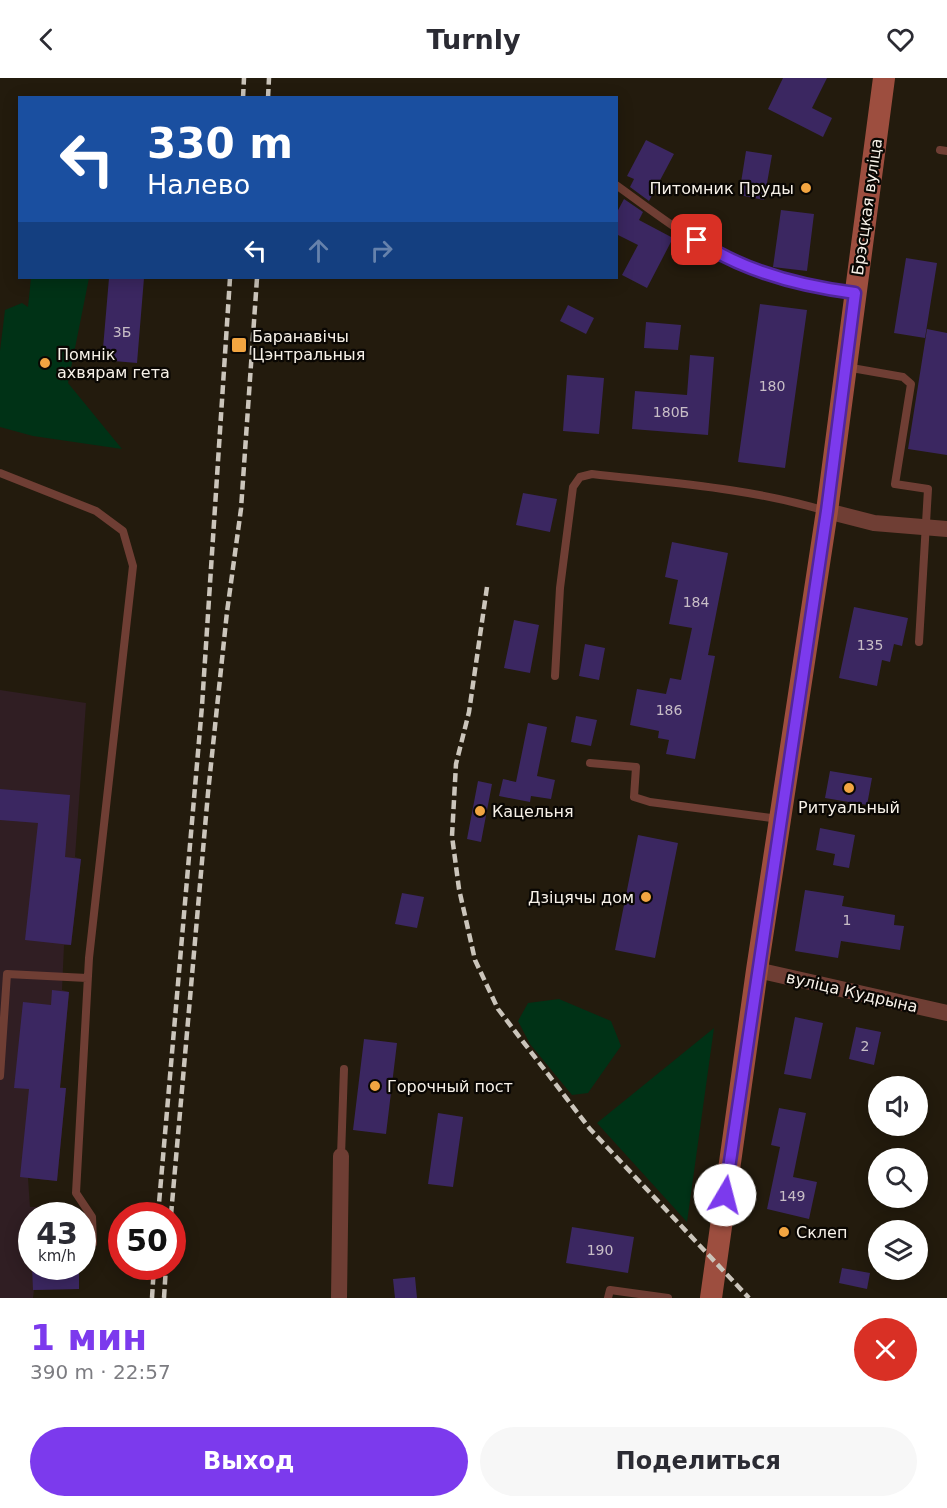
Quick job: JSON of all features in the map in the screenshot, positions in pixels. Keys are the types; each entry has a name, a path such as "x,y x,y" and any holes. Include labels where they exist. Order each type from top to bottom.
{"main road":[{"name":"Брэсцкая вуліца","path":"711,1298 757,970 827,511 884,78"}],"street":[{"path":"827,511 874,523 947,529"},
{"name":"вуліца Кудрына","path":"757,970 947,1013"},
{"path":"339,1298 340,1156"}],"lane":[{"path":"618,186 714,252 760,273 825,289 855,293"},
{"path":"846,367 903,377 911,384 895,484 928,489 919,642"},
{"path":"0,473 96,511 123,531 133,566 87,978 76,1193 82,1202"},
{"path":"555,676 560,588 573,487 580,477 592,474 735,490 769,495 827,511"},
{"path":"590,763 636,767 634,796 650,802 780,819"},
{"path":"0,1076 8,974 87,978"},
{"path":"340,1156 344,1069"},
{"path":"608,1298 610,1290 668,1298"}],"shaded area":[{"path":"0,690 86,703 75,857 81,859 71,945 64,945 62,990 69,992 60,1087 66,1088 57,1181 28,1178 30,1202 18,1202 18,1280 79,1280 79,1289 34,1290 33,1298 0,1298"}],"green space":[{"path":"31,279 89,279 68,383 122,449 33,436 0,427 0,351 5,310 22,303 28,307"},
{"path":"559,999 611,1021 621,1046 588,1093 572,1095 530,1044 518,1021 528,1003"},
{"path":"714,1028 687,1222 597,1123"}],"building":[{"path":"783,78 827,78 812,108 832,118 823,137 768,109"},
{"path":"646,140 674,154 649,201 630,187 634,179 627,176"},
{"path":"746,151 772,155 764,200 739,195"},
{"path":"624,199 643,212 639,220 673,238 647,288 622,275 638,245 618,235 618,210"},
{"path":"781,210 814,214 807,271 773,267"},
{"path":"906,258 937,263 925,338 894,333"},
{"path":"109,279 144,279 137,363 102,360"},
{"path":"760,304 807,310 785,468 738,462"},
{"path":"568,305 594,318 586,334 560,321"},
{"path":"646,322 681,325 678,350 644,348"},
{"path":"927,329 947,333 947,455 908,449"},
{"path":"690,355 714,357 708,435 632,429 635,391 687,395"},
{"path":"567,375 604,378 599,434 563,431"},
{"path":"523,493 557,499 550,532 516,525"},
{"path":"672,542 728,553 708,655 715,656 695,759 666,754 669,740 658,738 659,731 630,725 637,689 666,694 670,678 681,680 692,628 669,624 678,580 665,577"},
{"path":"854,607 908,618 902,646 894,644 890,662 882,660 877,686 839,678"},
{"path":"514,620 539,625 530,673 504,668"},
{"path":"585,644 605,648 599,680 579,676"},
{"path":"576,716 597,720 591,746 571,742"},
{"path":"528,723 547,727 537,776 555,780 551,799 531,796 530,802 499,796 503,779 516,782"},
{"name":"Ритуальный","path":"830,771 872,778 867,805 825,798"},
{"name":"Кацельня","path":"478,781 492,784 481,842 467,839"},
{"path":"0,789 70,795 65,857 81,859 71,945 25,940 38,823 0,820"},
{"path":"820,828 855,835 849,868 833,865 835,854 816,850"},
{"name":"Дзіцячы дом","path":"638,835 678,843 655,958 615,950"},
{"path":"805,890 844,896 842,906 895,915 894,925 904,926 900,950 841,941 838,958 795,951"},
{"path":"402,893 424,897 417,928 395,924"},
{"path":"52,990 69,992 60,1088 66,1088 57,1181 20,1177 29,1089 14,1088 23,1002 51,1005"},
{"path":"795,1017 823,1023 811,1079 784,1074"},
{"path":"856,1027 881,1032 874,1065 849,1059"},
{"name":"Горочный пост","path":"364,1039 397,1043 386,1134 353,1130"},
{"path":"779,1108 806,1113 793,1177 817,1182 809,1219 767,1209 780,1147 771,1145"},
{"path":"438,1113 463,1117 453,1187 428,1184"},
{"path":"572,1227 634,1237 628,1273 566,1263"},
{"path":"842,1268 868,1273 867,1289 839,1283"},
{"path":"415,1277 417,1298 395,1298 393,1279"},
{"path":"33,1280 79,1280 79,1289 33,1290"}],"railway":[{"path":"243,96 244,78"},
{"path":"268,96 269,78"},
{"path":"159,1202 202,706 230,279"},
{"path":"172,1202 208,793 227,612 241,509 257,279"},
{"path":"487,587 469,712 456,764 452,836 459,889 475,960 498,1009 590,1129 749,1298"},
{"path":"152,1298 153,1280"},
{"path":"164,1298 165,1280"}],"place":[{"name":"Питомник Пруды","path":"806,188"},
{"name":"Баранавічы Цэнтральныя","path":"239,345"},
{"name":"Помнік ахвярам гета","path":"45,363"},
{"name":"Ритуальный","path":"849,788"},
{"name":"Кацельня","path":"480,811"},
{"name":"Дзіцячы дом","path":"646,897"},
{"name":"Горочный пост","path":"375,1086"},
{"name":"Склеп","path":"784,1232"}],"route":[{"path":"697,240 714,252 760,273 825,289 855,293 827,511 725,1195"}]}
